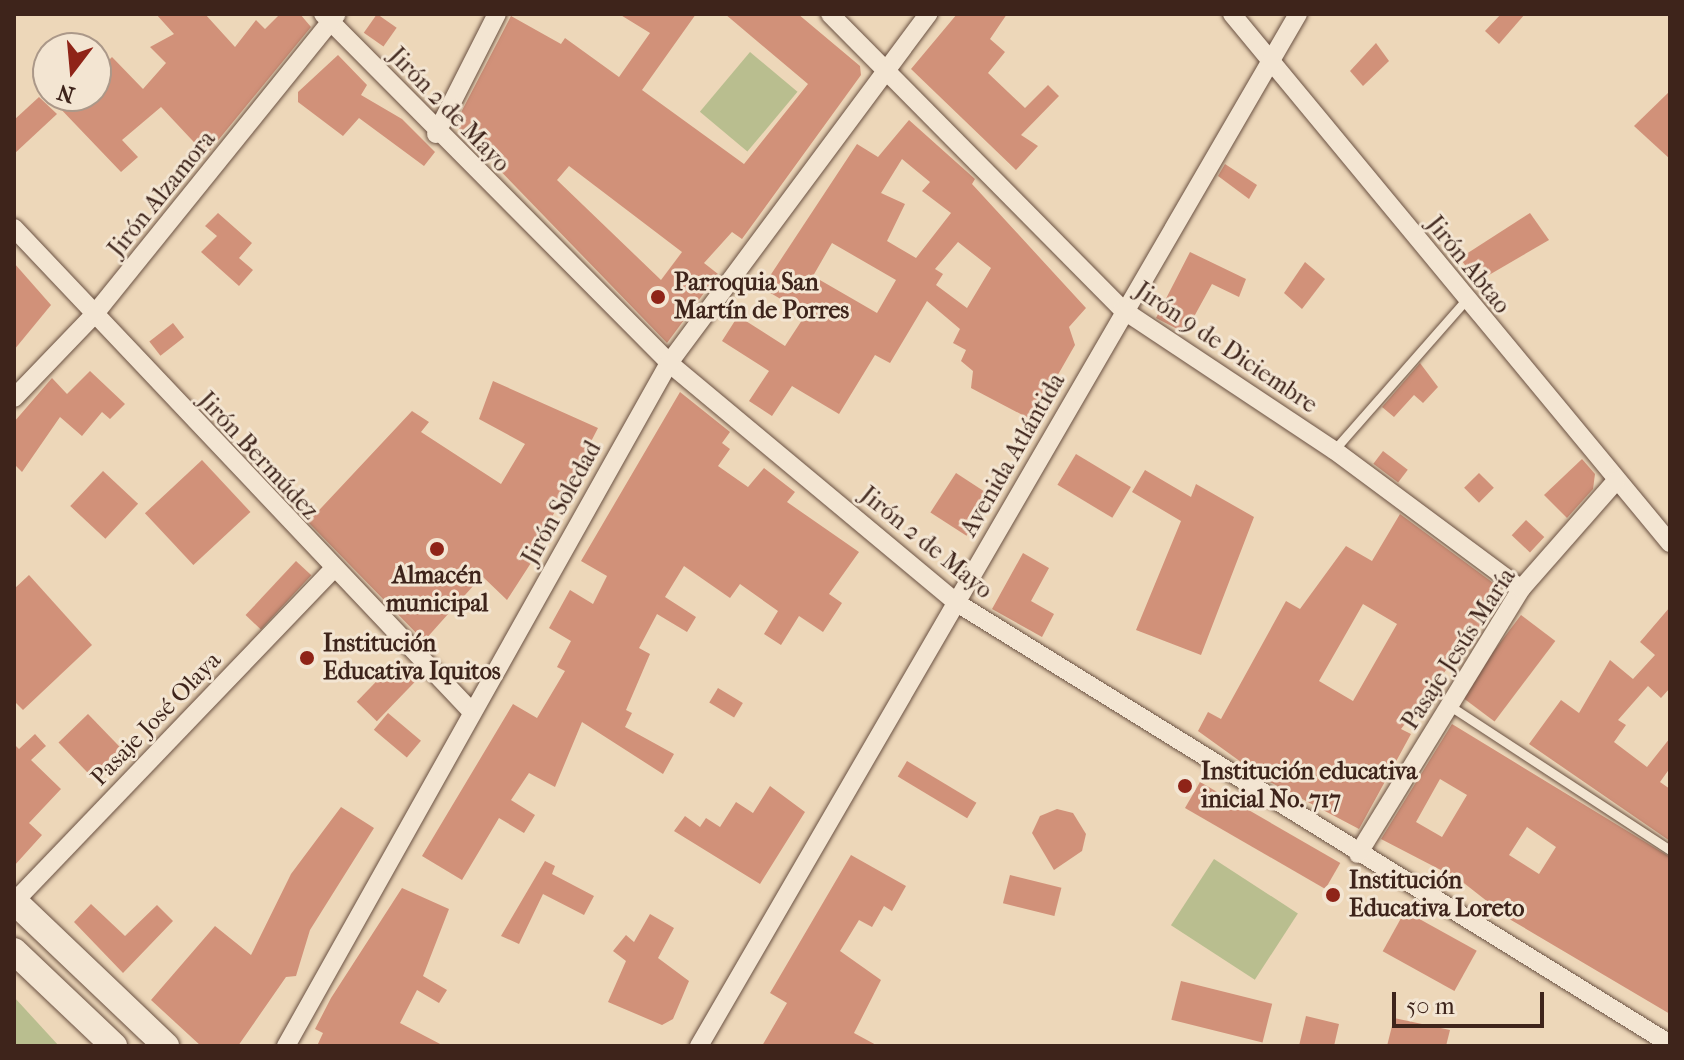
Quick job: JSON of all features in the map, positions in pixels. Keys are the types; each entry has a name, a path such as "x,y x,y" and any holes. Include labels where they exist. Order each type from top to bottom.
{"main road":[{"path":"14,901 166,1046"},
{"path":"14,951 114,1046"}],"street":[{"path":"436,134 497,14"},
{"name":"Jirón 9 de Diciembre","path":"830,14 1123,310 1334,450 1521,589"},
{"name":"Jirón Soledad","path":"286,1046 669,363 928,14"},
{"name":"Jirón Abtao","path":"1232,14 1272,59 1465,301 1670,543"},
{"name":"Avenida Atlántida","path":"699,1046 957,603 1123,310 1298,14"},
{"name":"Jirón 2 de Mayo","path":"331,17 436,134 669,363 957,603 1358,854 1669,1042"},
{"name":"Jirón Alzamora","path":"14,398 93,316 331,17"},
{"name":"Jirón Bermúdez","path":"14,228 93,316 472,712"},
{"name":"Pasaje Jesús María","path":"1358,854 1521,589 1616,481"},
{"name":"Pasaje José Olaya","path":"14,901 333,569"}],"lane":[{"path":"1334,450 1465,301"},
{"path":"1450,706 1670,850"}],"green space":[{"path":"750,52 797,92 747,152 700,112"},
{"path":"1214,859 1298,913 1255,980 1171,925"},
{"path":"14,997 59,1046 14,1046"}],"building":[{"path":"156,14 205,14 235,47 256,20 265,29 280,14 300,14 311,27 206,155 161,107 122,140 138,157 121,172 64,112 112,112 112,57 143,89 166,63 150,47 174,34"},
{"path":"377,14 397,28 383,47 364,33"},
{"path":"619,14 696,14 642,90 744,164 808,84 725,14 798,14 860,66 861,75 742,239 732,232 704,263 718,274 667,343 455,124 511,16 561,44 565,38 619,77 650,33","holes":["569,166 682,252 661,280 557,180"]},
{"path":"957,14 1007,14 990,39 1005,52 988,73 1025,108 1048,85 1059,96 1021,135 1038,146 1016,170 911,69"},
{"path":"1501,14 1525,14 1499,44 1485,31"},
{"path":"1376,43 1389,61 1363,86 1350,71"},
{"path":"338,55 367,85 361,95 402,119 435,152 424,166 359,118 343,136 298,102 298,92"},
{"path":"1670,91 1670,159 1634,126"},
{"path":"32,103 32,112 57,114 14,154 14,120"},
{"path":"909,120 975,179 972,184 1086,308 1069,327 1075,345 1032,420 971,388 973,371 961,361 966,350 953,343 960,329 927,301 890,363 875,355 839,414 792,386 772,416 749,401 769,371 722,341 738,316 785,346 806,314 762,288 857,144 878,157","holes":["902,159 930,182 922,191 951,213 916,258 887,241 905,204 881,193","958,242 991,268 967,308 936,285 943,274 935,269","832,243 896,280 877,313 813,276"]},
{"path":"1225,164 1257,185 1249,199 1218,176"},
{"path":"218,213 252,243 239,258 253,270 239,286 201,252 217,236 205,226"},
{"path":"1530,213 1549,240 1477,282 1460,258"},
{"path":"1190,252 1246,279 1239,297 1212,284 1185,333 1156,318"},
{"path":"1305,262 1325,279 1302,309 1284,293"},
{"path":"14,263 51,305 14,350"},
{"path":"173,323 184,337 160,356 149,341"},
{"path":"1420,363 1438,387 1423,403 1414,395 1394,417 1382,407"},
{"path":"90,371 125,404 110,419 102,412 82,436 60,417 22,472 14,464 14,422 52,378 67,394"},
{"name":"Almacén municipal","path":"493,381 598,428 552,517 558,521 507,600 482,576 424,641 308,522 412,411 429,422 421,432 501,484 525,444 479,419"},
{"path":"680,392 730,432 722,443 730,449 718,466 748,487 764,468 795,492 787,502 859,552 829,594 842,603 823,632 799,616 781,645 764,634 778,611 740,584 730,598 684,566 665,597 696,617 687,632 657,614 639,648 650,654 626,710 632,713 625,727 674,754 663,774 582,722 555,787 529,773 511,800 535,815 524,833 499,818 462,880 422,856 513,704 537,718 565,671 557,667 571,641 549,628 570,590 593,604 607,576 581,561"},
{"path":"1383,451 1408,470 1398,482 1373,464"},
{"path":"1076,454 1131,487 1112,518 1057,485"},
{"path":"1582,459 1595,474 1593,489 1567,518 1544,495"},
{"path":"202,460 250,512 193,565 145,513"},
{"path":"1145,470 1191,497 1196,484 1254,517 1201,655 1136,630 1181,521 1132,492"},
{"path":"103,471 138,504 105,539 70,506"},
{"path":"956,473 992,496 966,536 930,512"},
{"path":"1479,473 1494,488 1479,503 1464,488"},
{"path":"1400,514 1496,585 1480,609 1488,615 1401,729 1411,734 1359,829 1266,780 1198,731 1208,712 1221,719 1286,601 1300,609 1346,546 1372,561","holes":["1363,604 1397,624 1353,701 1319,681"]},
{"path":"1526,520 1544,537 1530,552 1512,535"},
{"path":"1023,553 1049,568 1031,601 1054,614 1042,637 992,609"},
{"path":"296,561 311,575 261,629 246,615"},
{"path":"29,575 92,645 23,710 14,701 14,589"},
{"path":"1670,607 1670,688 1661,698 1648,686 1618,720 1626,725 1614,742 1647,767 1670,738 1670,768 1660,782 1670,789 1670,841 1529,744 1561,700 1579,713 1610,660 1633,679 1655,655 1640,642"},
{"path":"1521,615 1555,641 1495,722 1460,696"},
{"path":"397,660 417,679 377,721 357,702"},
{"path":"718,688 743,703 734,718 709,703"},
{"path":"388,713 421,741 407,757 374,730"},
{"path":"88,714 122,749 93,778 59,742"},
{"path":"1452,724 1670,857 1670,1014 1511,920 1460,880 1381,839","holes":["1440,779 1467,795 1442,837 1416,822","1527,827 1556,847 1539,874 1509,855"]},
{"path":"35,734 46,746 31,760 61,789 29,823 42,835 14,866 14,744 19,749"},
{"path":"907,761 976,803 967,818 898,776"},
{"path":"1200,782 1340,863 1325,889 1185,808"},
{"path":"770,786 805,812 760,884 674,831 685,816 700,827 706,818 720,827 736,802 753,813"},
{"path":"341,807 374,828 310,930 296,976 286,977 238,1046 201,1046 151,1000 215,926 251,955 291,874"},
{"path":"1057,809 1073,813 1086,834 1082,851 1054,870 1032,833 1040,816"},
{"path":"851,855 906,886 892,911 884,906 872,927 859,920 840,951 881,980 854,1033 878,1046 762,1046 787,1003 770,993"},
{"path":"545,861 555,866 552,874 594,896 584,915 543,894 519,944 501,936"},
{"path":"1010,875 1061,888 1054,916 1003,903"},
{"path":"402,888 449,909 423,976 447,990 439,1003 417,990 400,1023 444,1046 317,1046 323,1033 315,1029 331,998"},
{"path":"91,904 125,936 157,905 173,921 123,973 74,922"},
{"path":"1405,911 1477,951 1454,991 1383,951"},
{"path":"650,914 674,928 658,958 689,981 673,1019 662,1025 608,1002 626,961 613,951 626,935 634,942"},
{"path":"1181,981 1272,1004 1263,1043 1171,1020"},
{"path":"1306,1016 1339,1024 1334,1046 1299,1046"},
{"path":"1394,1018 1450,1030 1446,1046 1387,1046"}],"place":[{"name":"Parroquia San Martín de Porres","path":"658,297"},
{"name":"Almacén municipal","path":"437,549"},
{"name":"Institución Educativa Iquitos","path":"307,658"},
{"name":"Institución educativa inicial No. 717","path":"1185,786"},
{"name":"Institución Educativa Loreto","path":"1333,895"}]}
